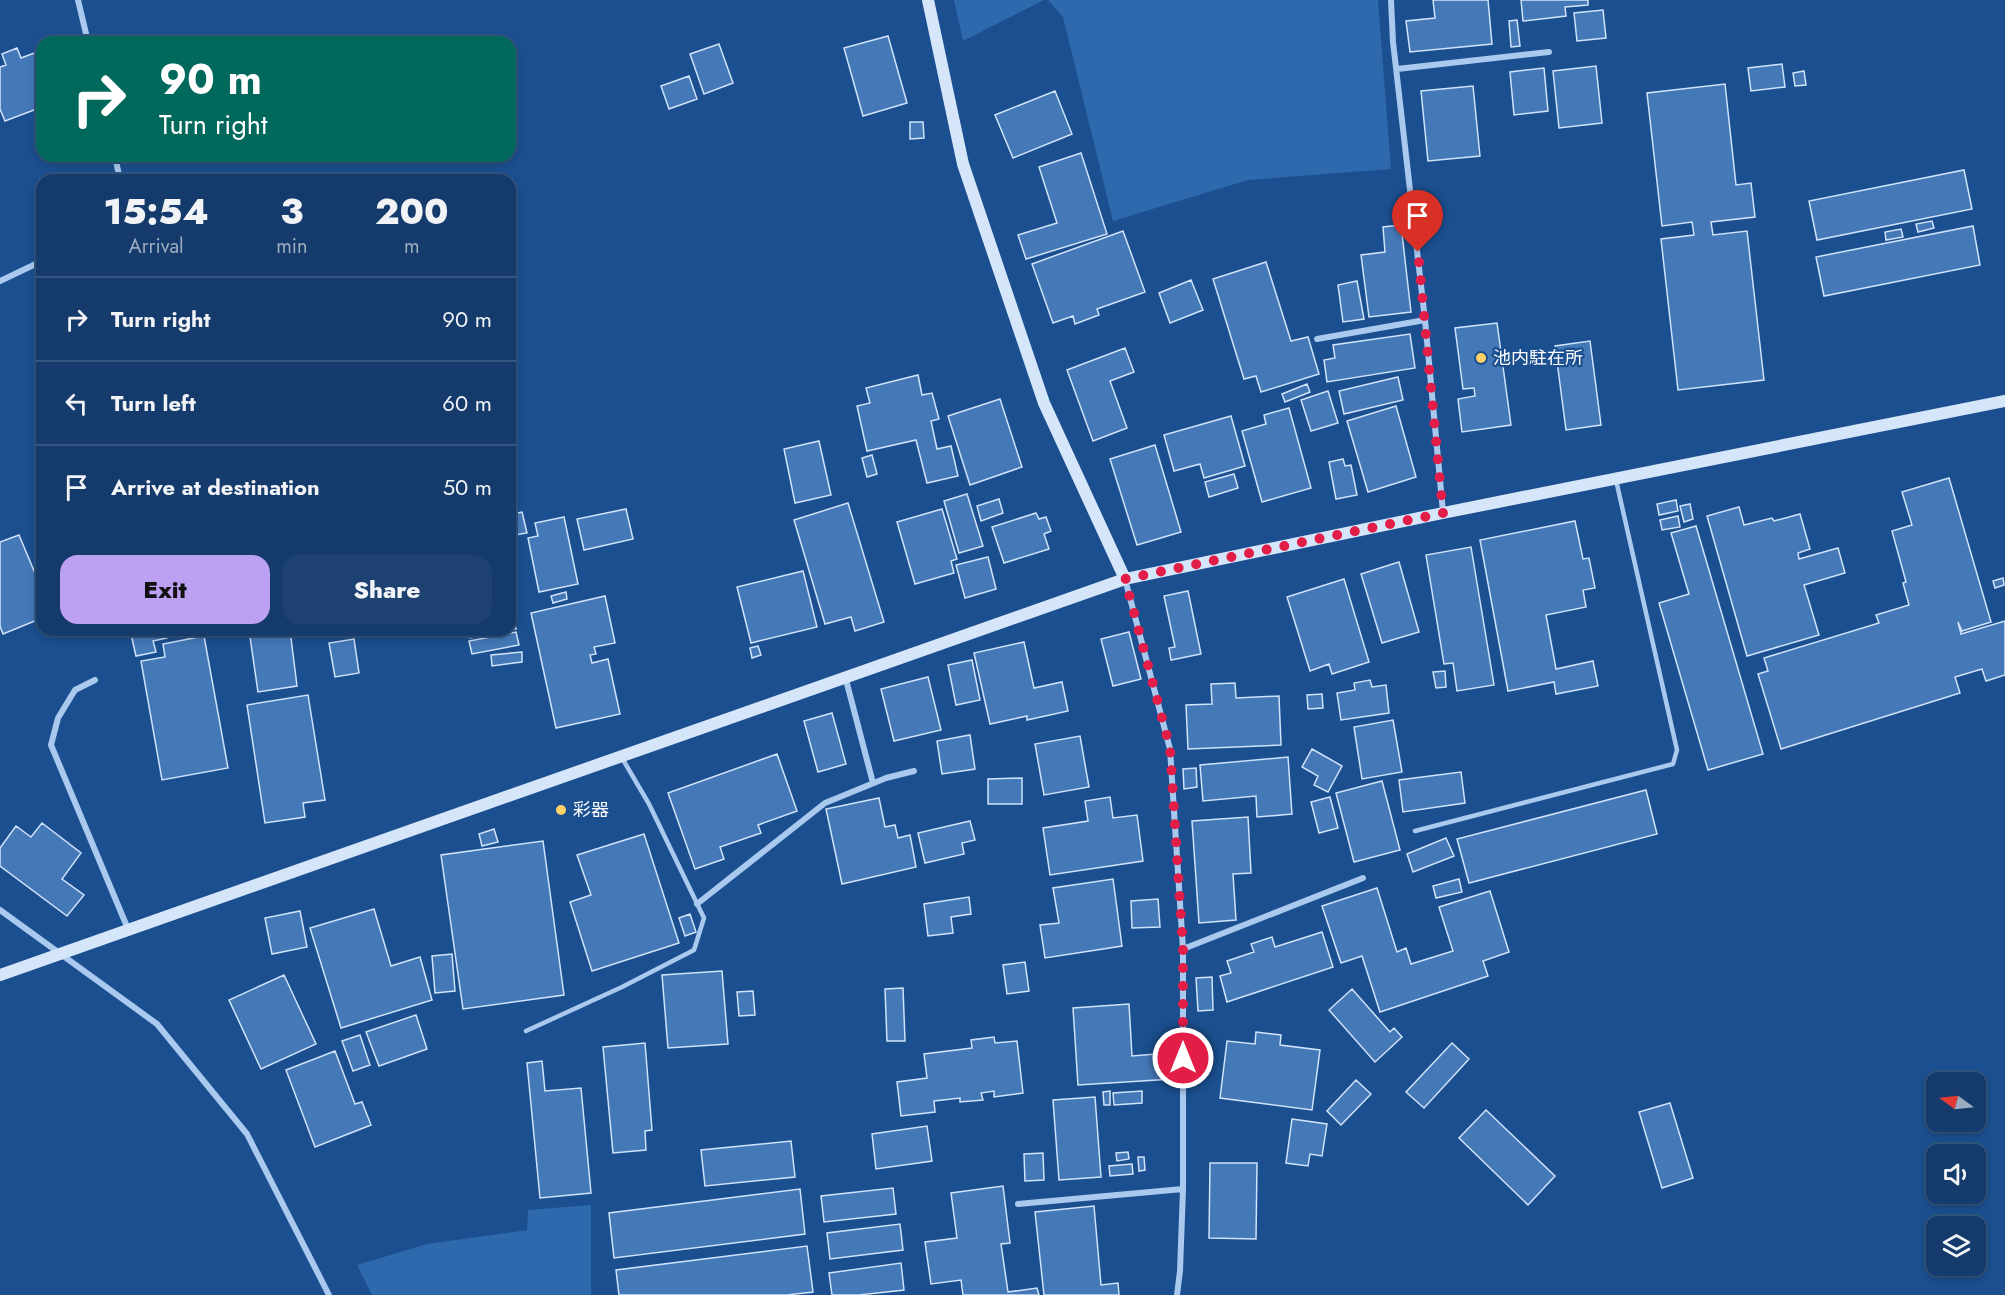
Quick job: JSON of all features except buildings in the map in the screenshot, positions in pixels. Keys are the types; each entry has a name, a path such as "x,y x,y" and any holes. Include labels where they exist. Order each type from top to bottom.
{"street":[{"path":"78,0 87,36"},
{"path":"928,0 963,164 1044,403 1125,579 1170,748 1183,949 1183,1189 1178,1295"},
{"path":"1391,0 1443,513"},
{"path":"1397,69 1549,52"},
{"path":"0,281 36,264"},
{"path":"1317,339 1425,320"},
{"path":"0,975 1125,579 2005,401"},
{"path":"845,676 873,783"},
{"path":"95,680 75,690 58,718 51,745 128,929"},
{"path":"697,904 825,803 873,783 915,771"},
{"path":"1183,949 1363,878"},
{"path":"0,910 157,1024 247,1134 328,1295"},
{"path":"1018,1204 1183,1189"}],"lane":[{"path":"1414,831 1673,764 1677,750 1616,479"},
{"path":"526,1031 622,987 694,950 704,918 649,804 621,755"}],"shaded area":[{"path":"954,0 1044,0 963,41"},
{"path":"1048,0 1378,0 1391,169 1248,180 1113,221 1063,17"},
{"path":"591,1205 591,1295 372,1295 357,1265 427,1244 527,1230 528,1210"}],"place":[{"name":"池内駐在所","path":"1481,358"},
{"name":"彩器","path":"561,810"}],"route":[{"path":"1183,1058 1183,949 1170,748 1125,579 1443,513 1418,252"}]}
